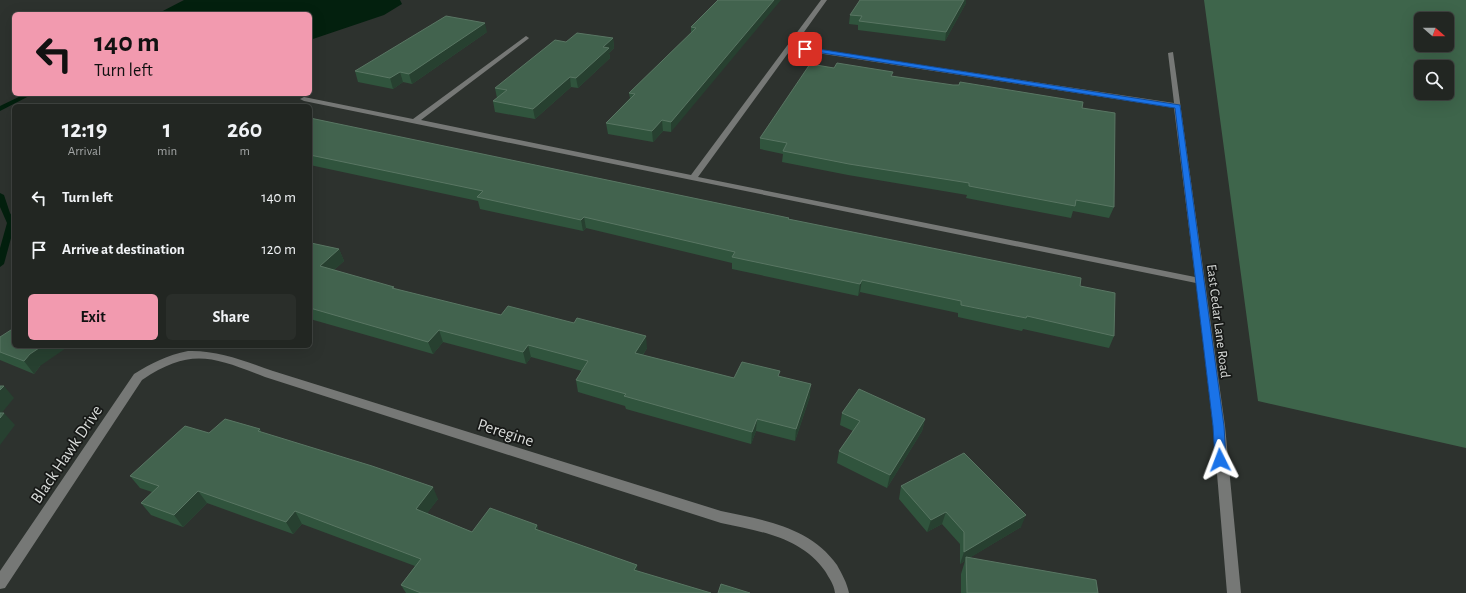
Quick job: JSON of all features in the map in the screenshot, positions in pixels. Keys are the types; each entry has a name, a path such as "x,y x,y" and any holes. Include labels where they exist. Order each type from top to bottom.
{"street":[{"path":"693,178 824,0"},
{"path":"415,121 526,38"},
{"path":"789,47 1178,106"},
{"name":"East Cedar Lane Road","path":"1171,53 1219,426 1234,593"},
{"path":"304,99 1200,280"},
{"name":"Peregine","path":"173,358 188,354 204,353 225,357 269,374 721,518 770,528 793,536 809,545 824,558 842,587 842,593"},
{"name":"Black Hawk Drive","path":"0,583 138,377 149,369 173,358"}],"shaded area":[{"path":"184,0 400,0 402,4 384,15 312,39 312,12 161,12"},
{"path":"1204,0 1466,0 1466,448 1258,401"}],"building":[{"path":"718,0 774,0 671,122 662,120 652,131 606,123 635,94 629,93 696,28 691,27"},
{"path":"860,0 964,0 946,32 859,21 862,16 850,15"},
{"path":"446,16 485,23 409,74 400,72 390,78 355,71"},
{"path":"577,33 613,38 603,47 609,48 576,78 570,77 533,109 493,101 507,90 495,88 555,40 566,42"},
{"path":"837,63 893,72 891,76 953,85 959,85 960,82 1083,102 1082,108 1115,113 1114,207 1076,200 1075,206 969,186 969,183 849,164 783,151 787,143 760,138 810,64 834,68"},
{"path":"312,118 789,218 788,219 1081,278 1080,286 1115,293 1114,336 1027,316 1026,318 961,305 961,301 862,280 860,284 732,257 735,252 584,217 581,220 477,197 483,191 312,155"},
{"path":"312,243 339,249 320,266 394,287 392,288 501,315 508,306 574,323 577,318 646,336 635,353 734,378 742,362 780,371 778,376 811,384 796,429 757,419 752,432 624,396 626,394 576,380 588,361 528,345 523,352 439,330 428,342 312,309"},
{"path":"12,329 12,348 39,348 30,354 24,361 0,352 0,337"},
{"path":"859,389 925,419 890,475 839,451 860,421 842,413"},
{"path":"225,419 260,429 258,431 372,466 433,487 416,509 472,532 490,508 537,525 535,529 637,565 634,570 711,593 421,593 401,585 421,559 295,511 286,522 198,491 174,515 141,503 159,486 130,476 185,426 209,433"},
{"path":"964,453 1026,515 964,552 964,532 946,512 931,520 901,486"},
{"path":"966,557 1096,580 1098,593 967,593"},
{"path":"721,584 750,593 718,593"}],"waterway":[{"path":"0,109 26,96"},
{"path":"0,195 6,214 9,216 11,223 0,264"}],"route":[{"path":"805,49 1178,106 1219,426 1220,460"}]}
